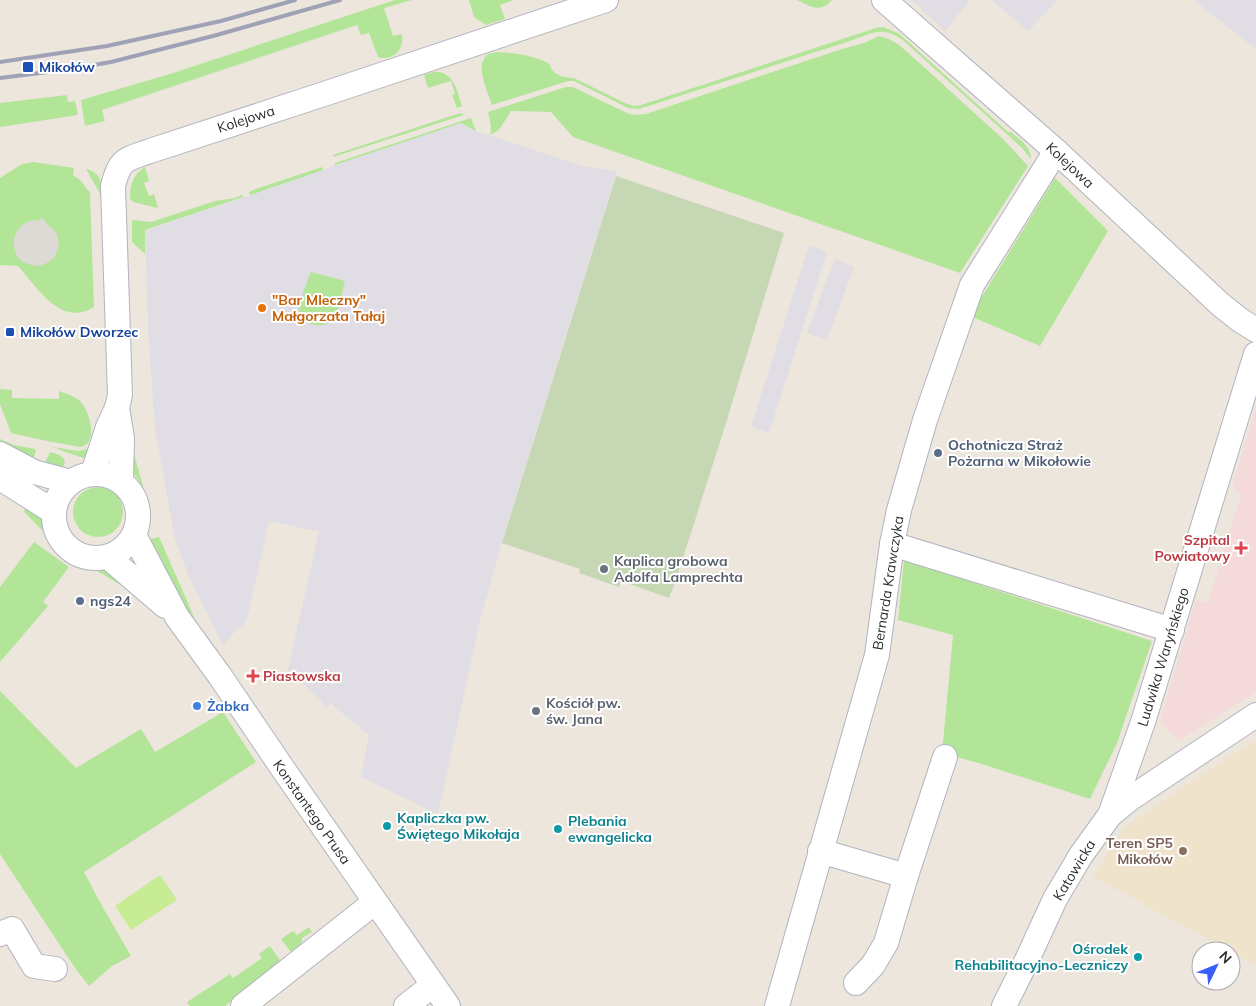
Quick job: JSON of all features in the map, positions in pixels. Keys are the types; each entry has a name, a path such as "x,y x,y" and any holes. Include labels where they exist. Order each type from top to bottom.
{"street":[{"name":"Kolejowa","path":"93,473 120,396 113,186 117,170 123,162 132,157 606,0"},
{"name":"Kolejowa","path":"884,0 1056,151 1221,305 1256,330"},
{"name":"Bernarda Krawczyka","path":"777,1006 877,655 892,544 899,510 926,420 972,285 1056,151"},
{"name":"Ludwika Waryńskiego","path":"1110,815 1137,741 1256,354"},
{"name":"Kolejowa","path":"117,408 122,438 121,481"},
{"path":"0,454 25,469 71,482"},
{"path":"93,473 112,476 121,481 129,488 138,508 139,519 134,535 128,544 119,552 108,557 94,558 81,555 69,549 60,538 55,526 54,512 56,501 62,490 82,475 93,473"},
{"path":"0,478 54,512"},
{"name":"Konstantego Prusa","path":"134,535 177,618 220,676 283,770 448,1006"},
{"path":"892,544 1172,630"},
{"name":"Konstantego Prusa","path":"108,557 177,618"},
{"name":"Katowicka","path":"1004,1006 1055,900 1081,855 1110,815 1150,785 1256,715"},
{"path":"1137,741 1142,755 1154,766 1172,771"},
{"path":"856,983 873,965 886,943 945,757"},
{"path":"1127,768 1129,773 1136,779 1150,785"},
{"path":"820,851 906,876"},
{"path":"243,1006 375,902"},
{"path":"0,934 12,929 34,966 55,969"},
{"path":"406,1006 433,985"}],"shaded area":[{"path":"912,0 970,0 945,31"},
{"path":"992,0 1058,0 1028,31"},
{"path":"1194,0 1256,0 1256,49"},
{"path":"461,123 476,131 583,166 617,171 504,535 480,620 438,814 361,777 369,735 330,703 328,708 288,669 319,532 269,521 249,611 243,627 237,629 223,645 189,577 175,539 155,428 148,328 145,231"},
{"path":"41,218 56,232 59,242 58,249 54,258 47,263 39,266 31,265 23,262 17,256 14,248 14,239 22,225"},
{"path":"809,245 827,252 769,433 751,427"},
{"path":"835,259 854,267 827,340 807,333"},
{"name":"Szpital Powiatowy","path":"1256,408 1256,692 1178,741 1160,721 1196,600 1208,603 1241,495 1232,486"},
{"name":"Teren SP5 Mikołów","path":"1256,740 1256,965 1241,957 1241,941 1212,941 1093,877 1124,828"}],"green space":[{"path":"395,0 412,0 384,8 393,36 402,34 402,45 393,56 388,58 378,57 369,33 361,35 357,25 102,110 105,121 85,126 81,100 170,74"},
{"path":"469,0 513,0 500,5 505,19 486,25 474,17"},
{"path":"797,0 832,0 819,8"},
{"path":"883,27 898,33 1008,132 1011,132 1027,147 1031,154 1031,159 1021,147 904,41 891,33 885,32 873,33 639,109 628,108 574,81 568,81 492,105 482,74 482,63 488,54 501,52 528,56 549,64 557,74 574,78 634,106"},
{"path":"879,36 898,44 1003,139 1028,166 960,273 573,137 551,112 511,111 499,130 490,135 491,126 488,112 566,87 573,87 629,114 646,114 864,43"},
{"path":"440,72 450,78 456,88 462,106 457,108 452,95 455,94 451,81 428,88 424,75"},
{"path":"67,95 68,102 75,101 78,115 0,127 0,103"},
{"path":"460,113 464,115 333,157 333,155"},
{"path":"471,118 476,131 461,123 335,165 335,163"},
{"path":"33,162 74,168 73,175 80,180 90,193 94,307 82,312 60,309 42,294 18,266 0,265 0,178 22,164"},
{"path":"145,167 149,181 144,183 149,196 154,194 158,208 133,202 130,198 133,180"},
{"path":"322,167 323,170 250,195 249,192 256,189"},
{"path":"86,169 98,176 103,199"},
{"path":"616,176 784,233 726,423 669,598 621,581 619,587 579,573 580,569 502,543"},
{"path":"1055,178 1108,231 1040,346 970,316"},
{"path":"242,195 243,197 145,230 145,254 132,242 132,220 151,222 215,201"},
{"path":"311,272 345,281 336,314 330,322 325,324 314,325 308,323 300,315 300,302"},
{"path":"0,389 12,390 12,398 59,399 59,391 71,395 81,402 90,420 91,435 89,441 86,445 80,447 11,433 0,404"},
{"path":"0,439 14,445 35,449 32,462 0,447"},
{"path":"53,447 78,451 89,449 89,453 84,458"},
{"path":"50,452 60,455 64,459 65,462 61,469 43,467"},
{"path":"128,452 134,454 144,489 133,472"},
{"path":"93,487 103,487 116,494 123,507 123,517 116,530 103,537 93,537 84,533 77,526 73,517 73,507 77,498 84,491"},
{"path":"26,505 46,521 56,544 24,512"},
{"path":"159,537 195,619 183,604 147,540"},
{"path":"34,542 69,567 43,602 48,606 0,662 0,587"},
{"path":"904,560 1152,641 1117,743 1090,799 942,753 953,635 898,620"},
{"path":"80,561 105,565 126,588"},
{"path":"0,691 76,768 141,729 155,752 223,712 256,762 84,872 131,956 112,966 89,986 75,968 0,854"},
{"path":"160,875 177,900 131,930 115,906"},
{"path":"309,927 312,932 302,938 302,944 291,952 281,939 293,931 297,935"},
{"path":"270,946 281,962 225,1006 190,1006 187,1002 230,974 233,978 262,958 259,954"}],"railway":[{"path":"0,62 107,46 221,21 295,0"},
{"path":"0,78 111,62 213,36 340,0"}],"place":[{"name":"Mikołów","path":"28,67"},
{"name":"\"Bar Mleczny\" Małgorzata Tałaj","path":"262,308"},
{"name":"Mikołów Dworzec","path":"10,332"},
{"name":"Ochotnicza Straż Pożarna w Mikołowie","path":"938,453"},
{"name":"Szpital Powiatowy","path":"1241,548"},
{"name":"Kaplica grobowa Adolfa Lamprechta","path":"604,569"},
{"name":"ngs24","path":"80,601"},
{"name":"Piastowska","path":"253,676"},
{"name":"Żabka","path":"197,706"},
{"name":"Kościół pw. św. Jana","path":"536,711"},
{"name":"Kapliczka pw. Świętego Mikołaja","path":"387,826"},
{"name":"Plebania ewangelicka","path":"558,829"},
{"name":"Teren SP5 Mikołów","path":"1183,851"},
{"name":"Ośrodek Rehabilitacyjno-Leczniczy","path":"1138,957"}]}
